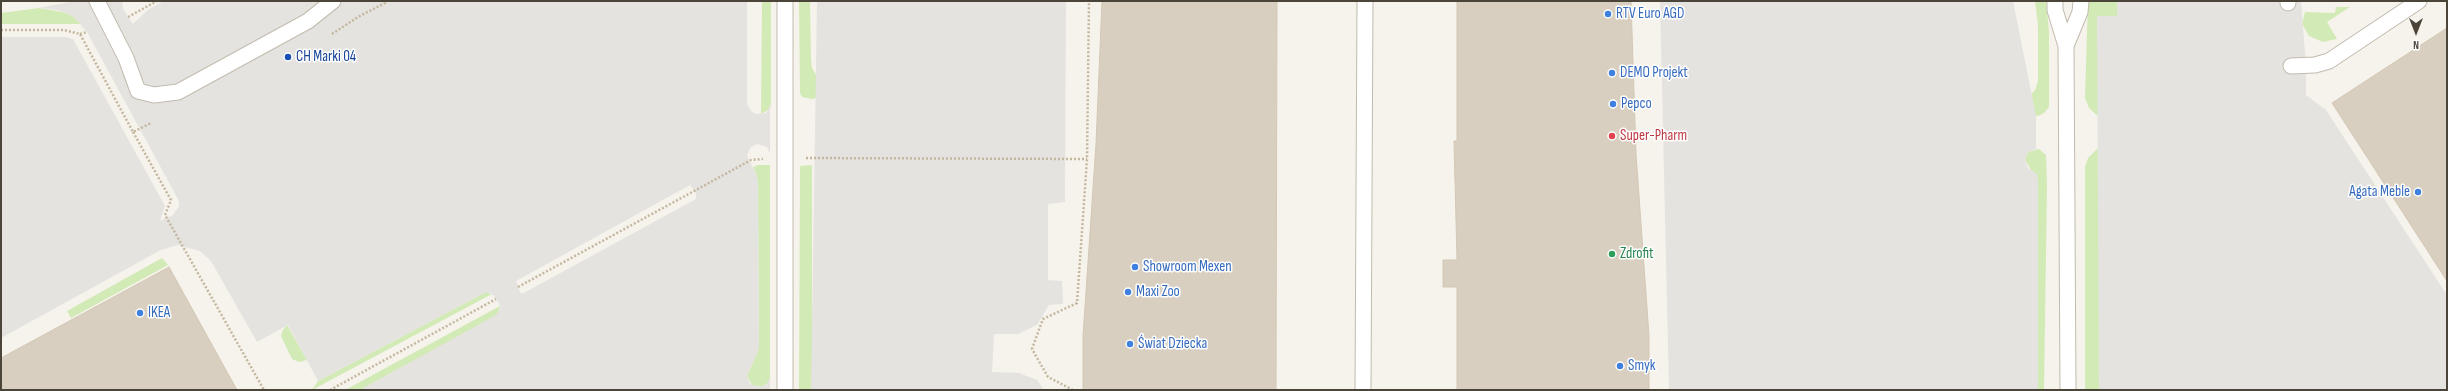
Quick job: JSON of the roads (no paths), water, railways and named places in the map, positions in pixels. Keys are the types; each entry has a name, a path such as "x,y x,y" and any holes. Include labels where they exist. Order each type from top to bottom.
{"lane":[{"path":"97,1 126,58 138,91 154,95 178,92 308,21 333,1"},
{"path":"785,1 785,390"},
{"path":"1363,390 1366,1"},
{"path":"2055,1 2055,10 2066,46 2068,390"},
{"path":"2066,46 2080,12 2081,1"},
{"path":"2291,66 2315,65 2329,61 2419,1"}],"place":[{"name":"RTV Euro AGD","path":"1608,14"},
{"name":"CH Marki 04","path":"288,57"},
{"name":"DEMO Projekt","path":"1612,73"},
{"name":"Pepco","path":"1613,104"},
{"name":"Super-Pharm","path":"1612,136"},
{"name":"Agata Meble","path":"2418,192"},
{"name":"Zdrofit","path":"1612,254"},
{"name":"Showroom Mexen","path":"1135,267"},
{"name":"Maxi Zoo","path":"1128,292"},
{"name":"IKEA","path":"140,313"},
{"name":"Świat Dziecka","path":"1130,344"},
{"name":"Smyk","path":"1620,366"}]}
